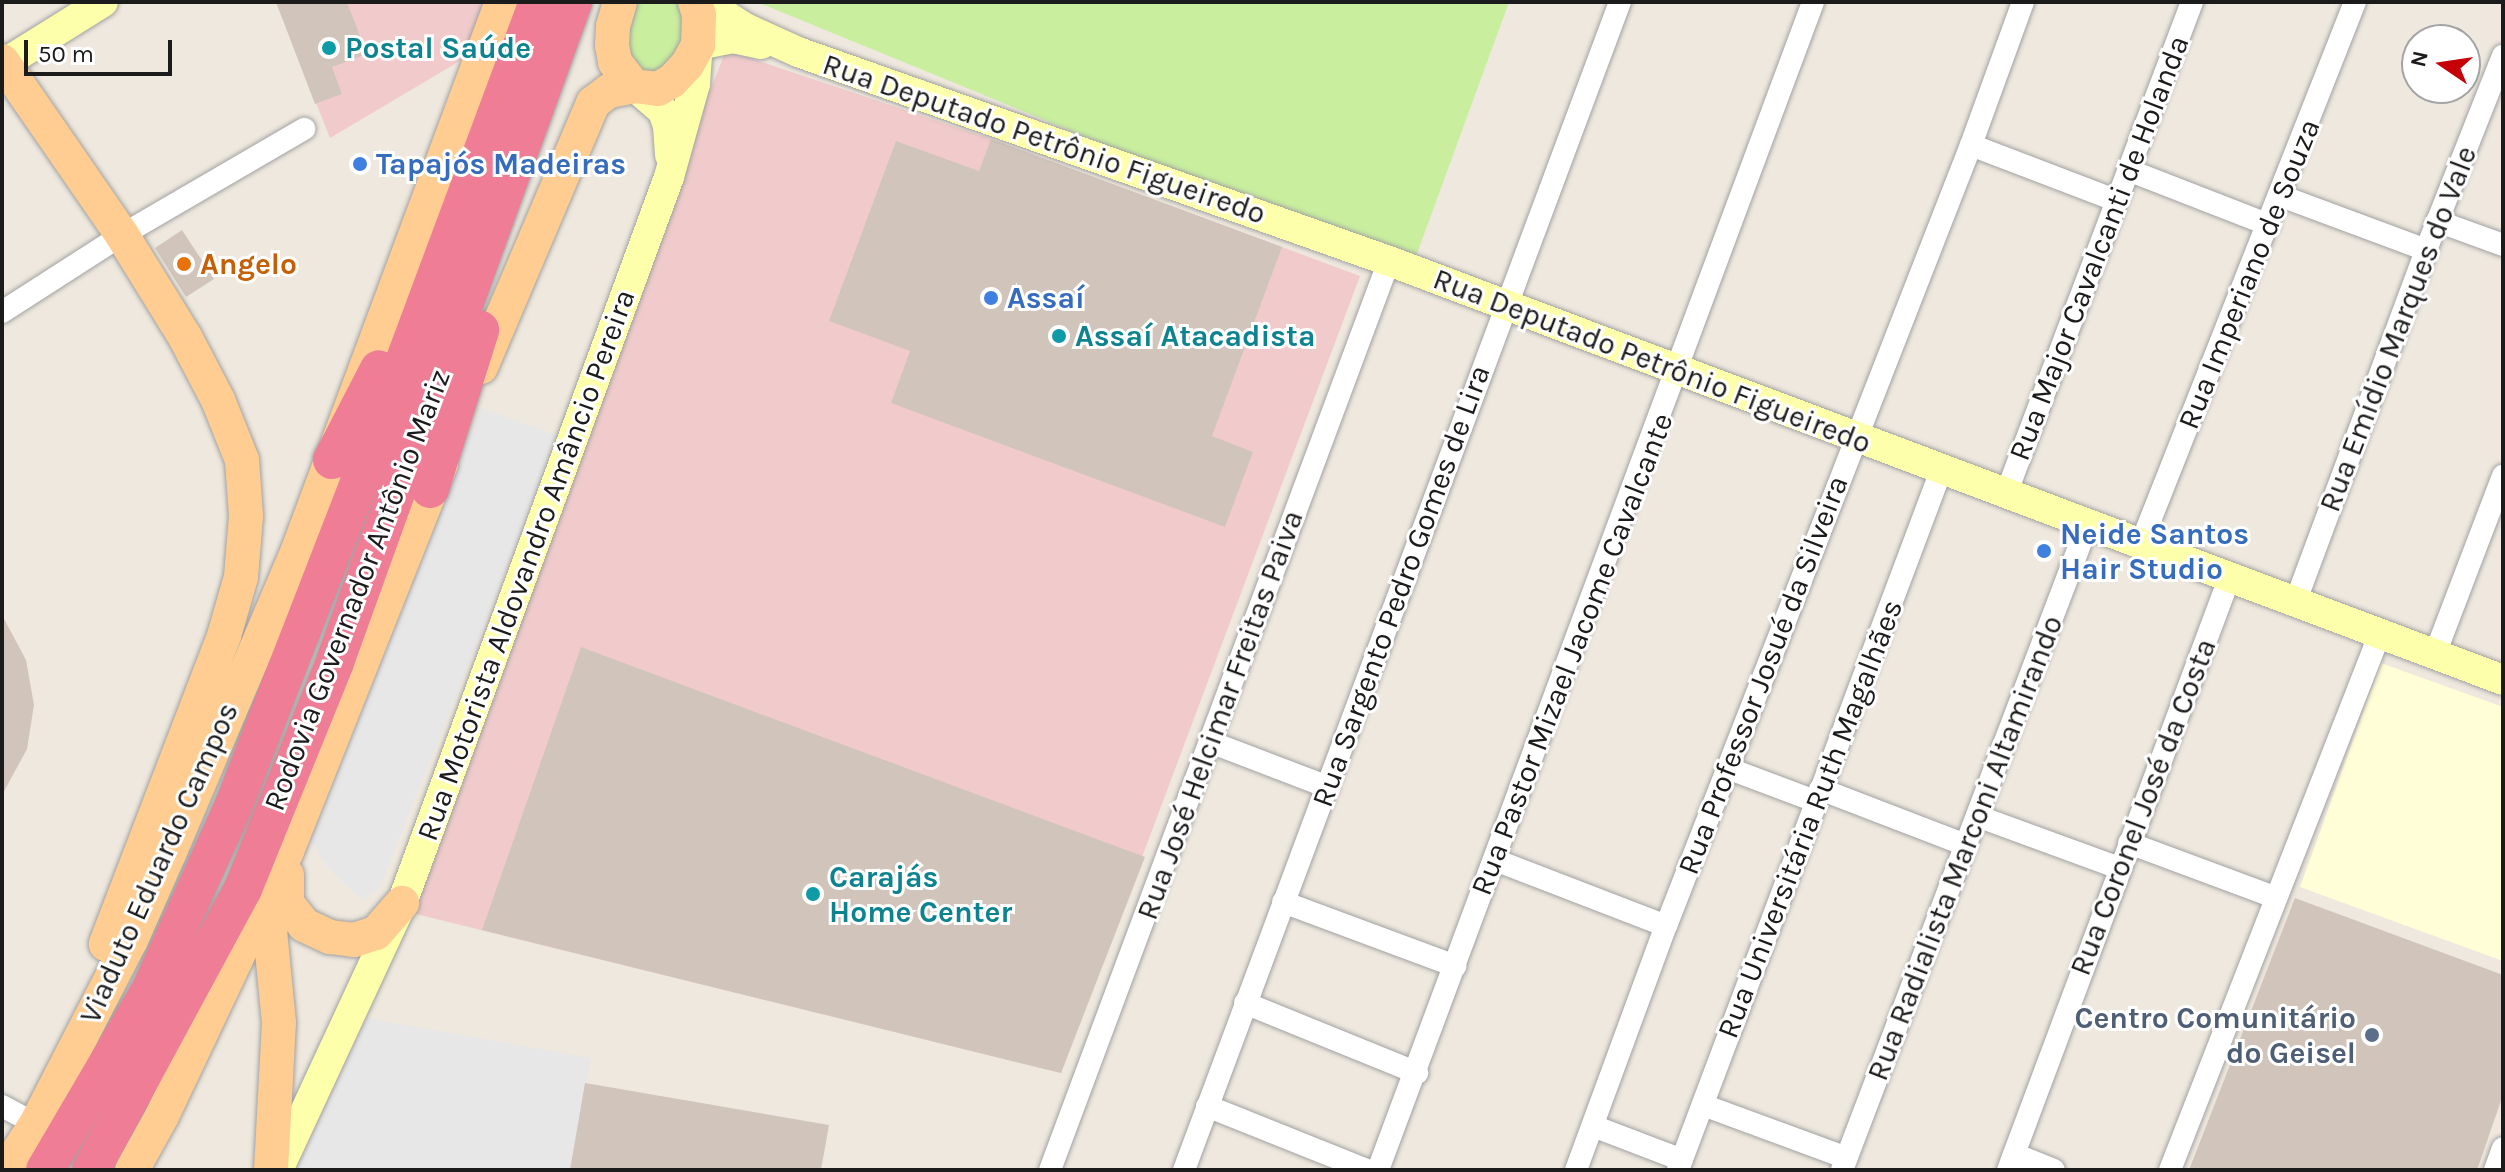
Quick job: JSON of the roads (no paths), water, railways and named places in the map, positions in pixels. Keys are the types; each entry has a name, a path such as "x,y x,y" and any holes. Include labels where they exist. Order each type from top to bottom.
{"highway":[{"name":"Rodovia Governador Antônio Mariz","path":"48,1146 151,989 234,805 538,2"},
{"name":"Rodovia Governador Antônio Mariz","path":"107,1167 243,889 335,662 573,2"},
{"path":"430,489 497,272 532,118"},
{"path":"332,460 374,381 490,131"}],"main road":[{"name":"Viaduto Eduardo Campos","path":"6,1170 48,1146 137,925 298,550 502,2"},
{"path":"620,2 613,26 612,45 615,62 634,86"},
{"path":"107,1167 168,1104 287,851 430,489 593,103 609,91 634,86 658,89 672,81 687,65 698,45 699,15 695,2"},
{"path":"2,1157 48,1146 224,636 241,577 246,516 242,460 218,400 185,337 122,235 3,63"},
{"path":"287,851 287,903 304,925 330,937 354,940 376,933 402,903"},
{"path":"274,1159 279,1023 270,932 287,851"}],"street":[{"path":"3,63 103,2"},
{"name":"Rua Deputado Petrônio Figueiredo","path":"705,2 745,28 798,52 1389,261 2503,680"},
{"name":"Rua Sargento Pedro Gomes de Lira","path":"1184,1170 1620,2"},
{"name":"Rua Pastor Mizael Jacome Cavalcante","path":"1378,1170 1417,1073 1813,2"},
{"name":"Rua Professor Josué da Silveira","path":"1576,1170 1666,926 1971,145 2023,2"},
{"name":"Rua Major Cavalcanti de Holanda","path":"2006,494 2192,2"},
{"name":"Rua Imperiano de Souza","path":"2140,546 2281,196 2355,2"},
{"name":"Rua Deputado Petrônio Figueiredo","path":"698,45 733,38 798,52"},
{"name":"Rua Motorista Aldovandro Amâncio Pereira","path":"257,1170 274,1159 333,1020 378,952 402,903 669,177 695,84 698,45"},
{"name":"Rua Emídio Marques do Vale","path":"2295,603 2437,221 2503,56"},
{"name":"Rua Motorista Aldovandro Amâncio Pereira","path":"634,86 663,111 670,143 669,177"},
{"path":"2,312 122,235 304,129"},
{"path":"1971,145 2115,200"},
{"path":"2128,170 2269,225"},
{"path":"2281,196 2426,250"},
{"path":"2437,221 2503,245"},
{"name":"Rua José Helcimar Freitas Paiva","path":"1050,1170 1389,261"},
{"name":"Rua Universitária Ruth Magalhães","path":"1680,1165 1942,468"},
{"path":"2435,654 2503,476"},
{"name":"Rua Radialista Marconi Altamirando","path":"1845,1164 2087,526"},
{"name":"Rua Coronel José da Costa","path":"2011,1162 2229,579"},
{"path":"2170,1170 2274,897 2380,633"},
{"path":"1210,742 1328,787"},
{"path":"1727,768 1966,845"},
{"path":"1977,816 2119,868"},
{"path":"2129,843 2274,897"},
{"path":"1495,860 1666,926"},
{"path":"1283,902 1455,966"},
{"path":"1245,1003 1417,1073"},
{"path":"1703,1105 1845,1164"},
{"path":"2,1106 48,1146"},
{"path":"1207,1106 1367,1170"},
{"path":"1593,1126 1680,1165"},
{"path":"2495,1170 2503,1148"},
{"path":"2011,1162 2054,1170"}],"place":[{"name":"Postal Saúde","path":"329,48"},
{"name":"Tapajós Madeiras","path":"360,164"},
{"name":"Angelo","path":"184,264"},
{"name":"Assaí","path":"991,298"},
{"name":"Assaí Atacadista","path":"1059,336"},
{"name":"Neide Santos Hair Studio","path":"2044,551"},
{"name":"Carajás Home Center","path":"813,894"},
{"name":"Centro Comunitário do Geisel","path":"2372,1035"}]}
